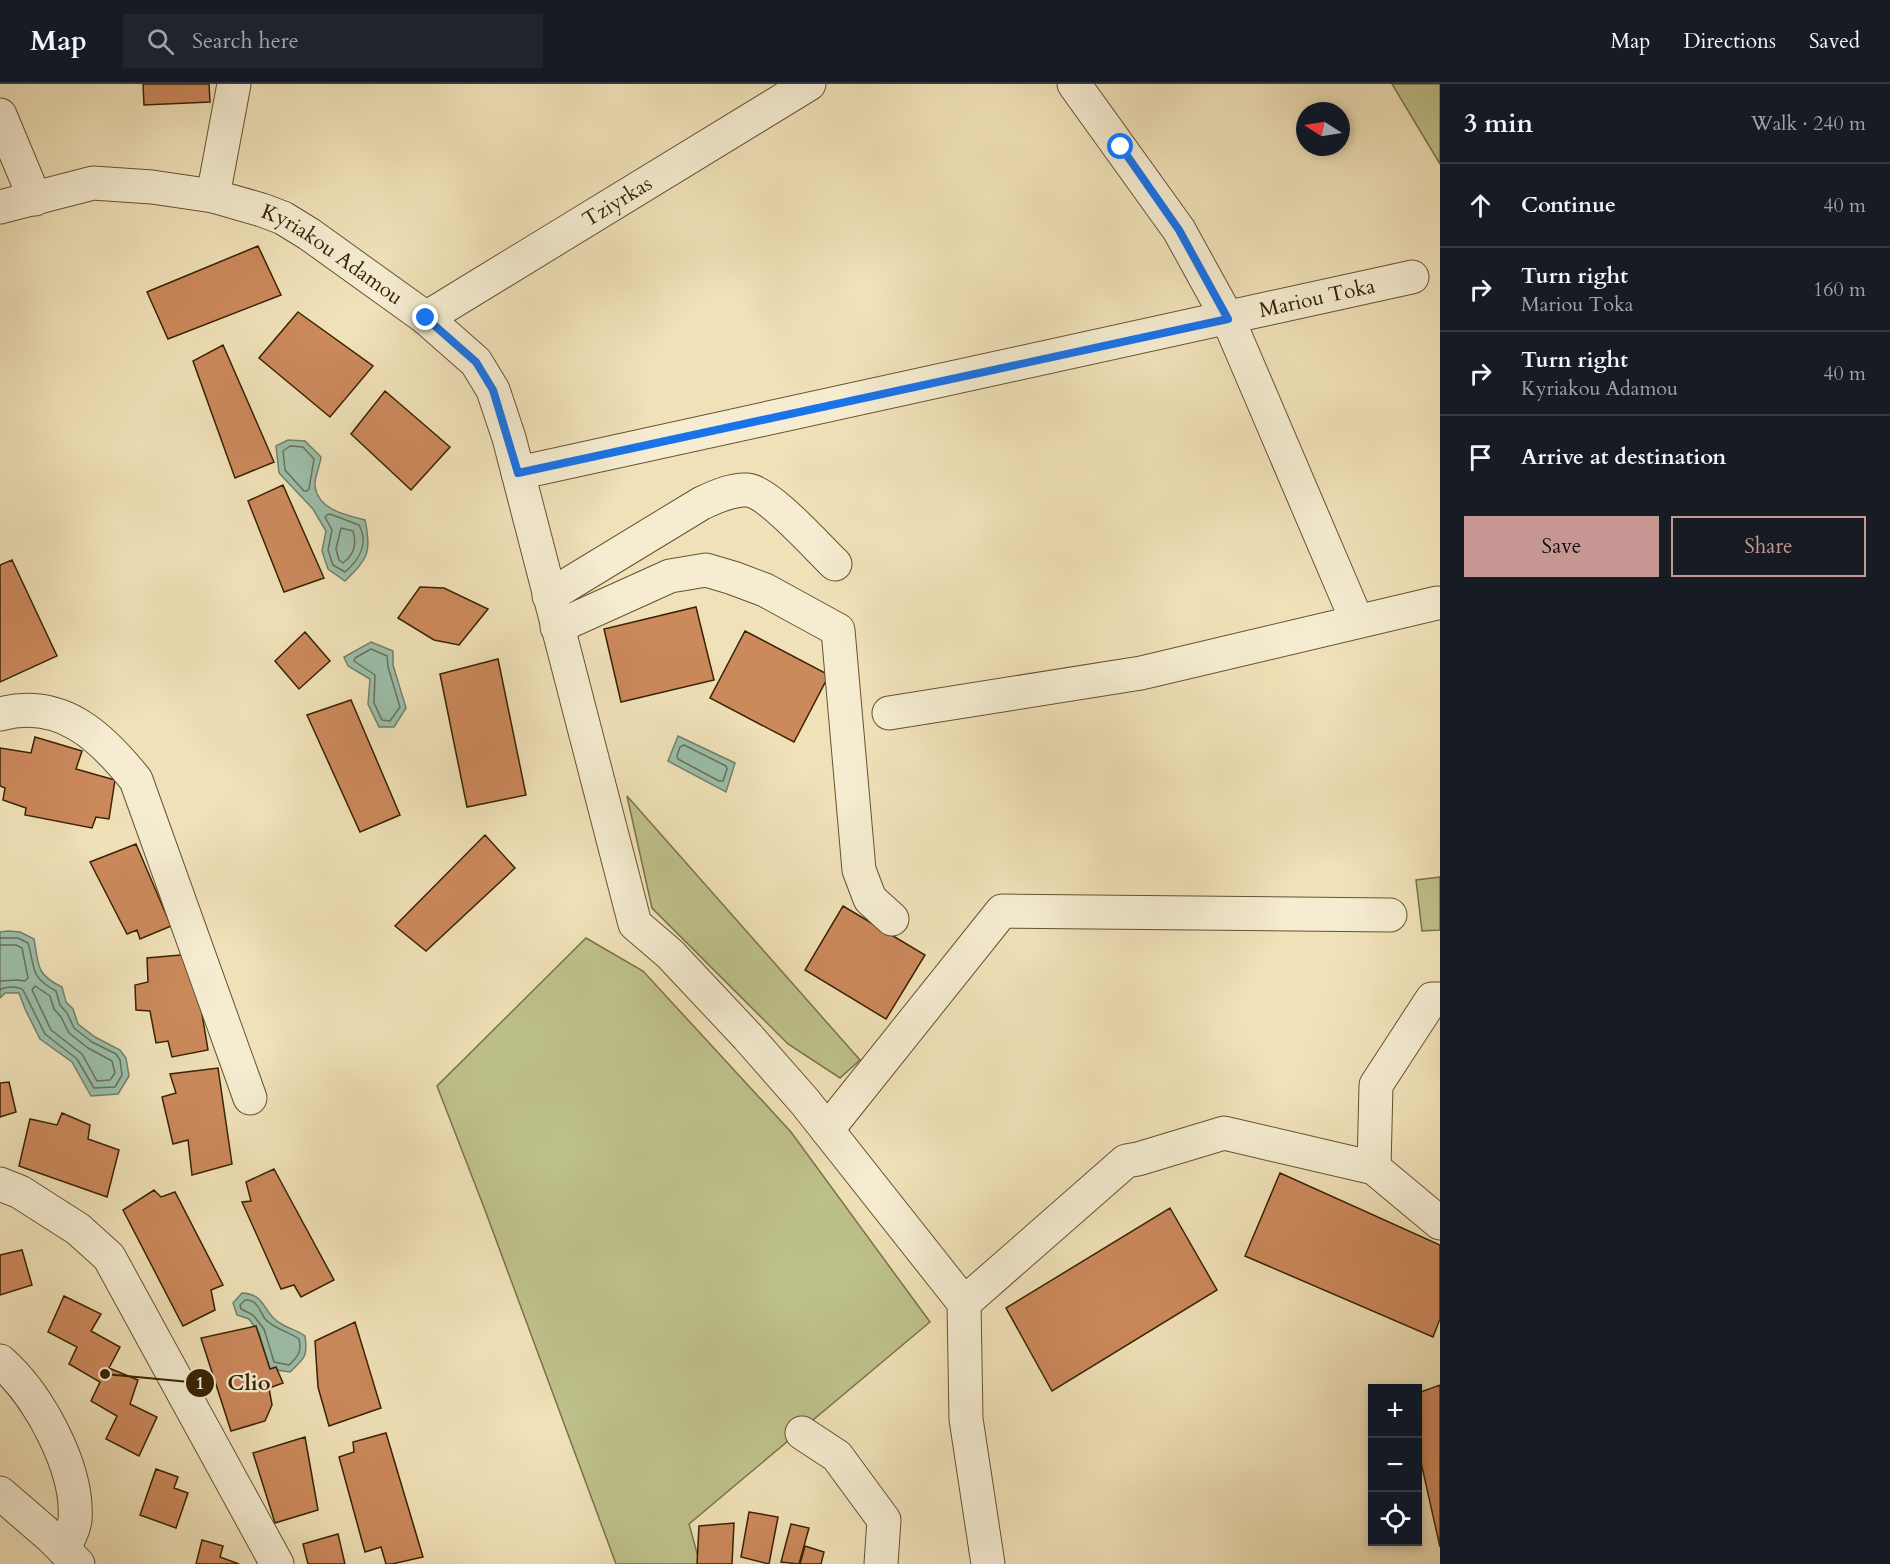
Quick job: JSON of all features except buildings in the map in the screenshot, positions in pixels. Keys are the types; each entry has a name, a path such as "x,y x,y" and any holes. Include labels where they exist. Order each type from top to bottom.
{"street":[{"path":"213,196 234,84"},
{"name":"Tziyrkas","path":"426,318 809,84"},
{"path":"1074,84 1179,230 1228,319 1357,621"},
{"path":"0,115 35,199"},
{"name":"Kyriakou Adamou","path":"0,207 93,183 152,187 213,196 262,210 282,218 309,234 426,318 476,362 493,390 518,473 556,627 635,924 670,954 805,1101 964,1303"},
{"name":"Mariou Toka","path":"518,473 1412,278"},
{"path":"549,596 702,503 723,494 748,490 768,500 835,564"},
{"path":"556,627 670,576 706,570 765,590 838,630 859,870 870,898 892,919"},
{"path":"889,713 1141,673 1437,603"},
{"path":"0,714 15,710 49,713 85,727 114,752 136,780 249,1098"},
{"path":"827,1130 1002,911 1390,915"},
{"path":"1374,1168 1376,1085 1432,999 1440,999"},
{"path":"987,1564 966,1419 964,1303 1126,1161 1224,1133 1374,1168 1440,1223"},
{"path":"0,1184 20,1192 78,1229 109,1257 277,1564"},
{"path":"0,1361 12,1371 30,1394 46,1419 62,1453 73,1489 75,1522 71,1557"},
{"path":"802,1432 837,1456 884,1520 881,1564"},
{"path":"0,1493 71,1557"}],"green space":[{"path":"1392,84 1440,84 1440,164"},
{"path":"627,796 860,1060 840,1078 788,1044 652,908"},
{"path":"1440,877 1440,930 1422,931 1416,880"},
{"path":"586,938 643,971 791,1132 930,1322 689,1524 700,1564 616,1564 437,1086"}],"water":[{"path":"288,440 305,441 321,457 315,486 321,501 334,510 365,520 368,548 359,566 345,581 328,569 322,551 326,531 313,509 279,473 276,446"},
{"path":"371,642 393,651 393,665 406,708 394,727 379,727 368,704 370,679 348,666 344,657"},
{"path":"678,736 735,763 726,792 668,761"},
{"path":"0,932 20,932 34,939 40,968 47,978 62,987 66,1002 73,1009 78,1024 95,1037 120,1050 126,1058 129,1076 118,1094 91,1096 72,1062 40,1039 19,993 5,993 0,998"},
{"path":"242,1293 256,1297 276,1321 305,1336 304,1356 290,1372 270,1369 259,1333 249,1319 237,1315 233,1303"}],"place":[{"name":"Clio","path":"105,1374"}],"route":[{"path":"426,318 476,362 493,390 518,473 1228,319 1179,230 1121,147"}]}
